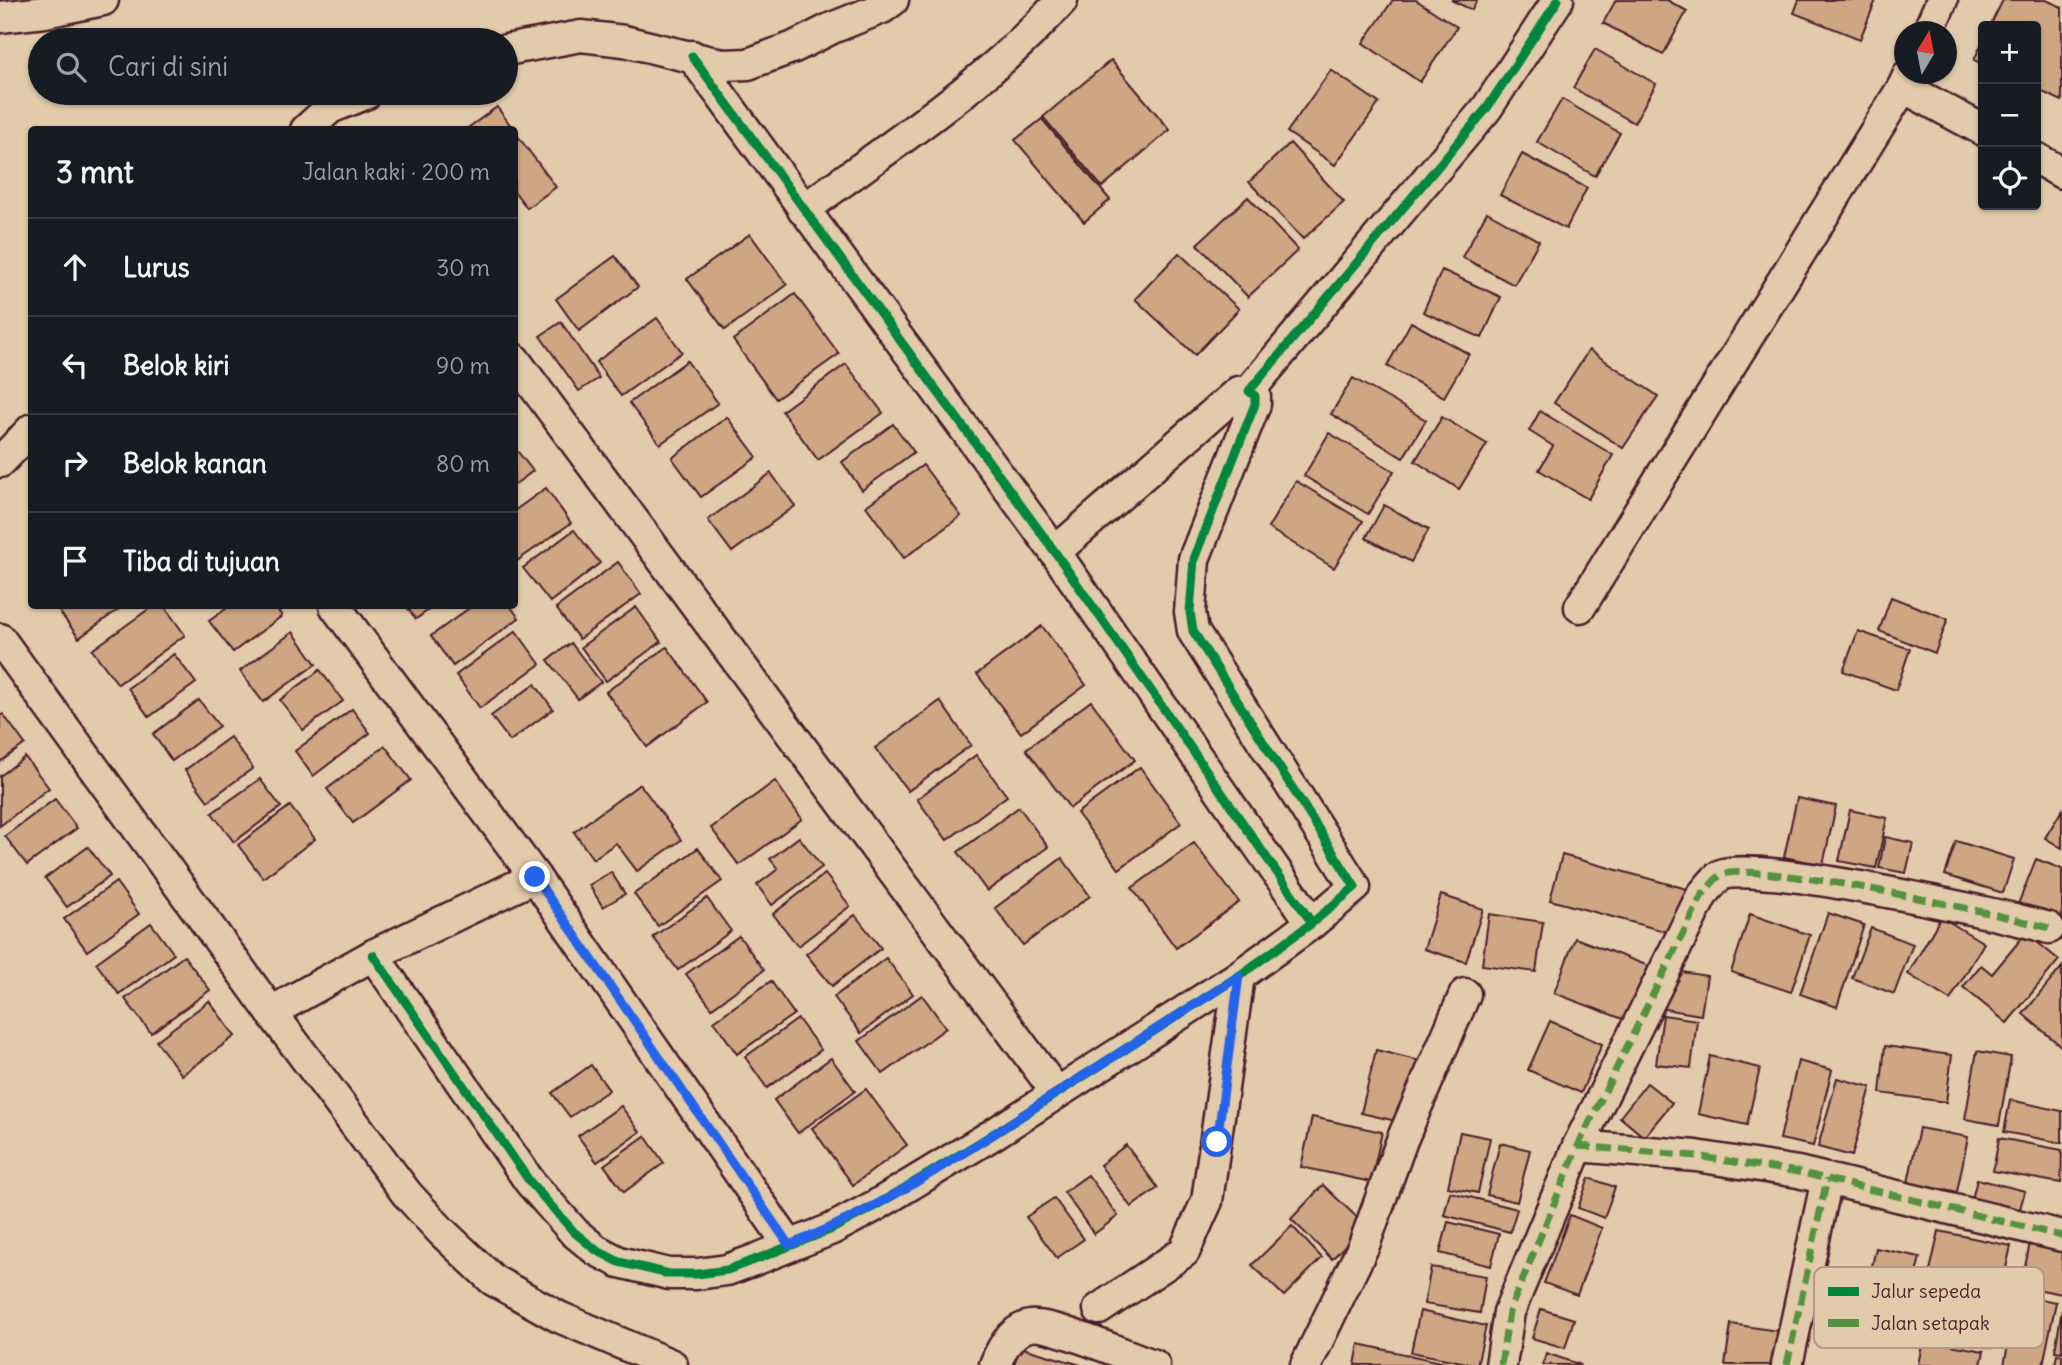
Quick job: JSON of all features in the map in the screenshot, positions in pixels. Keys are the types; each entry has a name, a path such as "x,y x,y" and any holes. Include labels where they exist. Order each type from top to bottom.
{"street":[{"path":"0,17 45,12 103,0"},
{"path":"518,48 581,36 624,41 724,65 748,65 882,8 893,0"},
{"path":"803,210 966,92 1018,47 1062,0"},
{"path":"1055,552 1238,392 1249,391 1487,108 1558,0"},
{"path":"1933,21 1942,0"},
{"path":"692,56 1055,552 1312,923"},
{"path":"1580,607 1904,84"},
{"path":"1912,84 1978,127"},
{"path":"318,126 338,119 354,105"},
{"path":"2041,161 2062,173"},
{"path":"518,364 1056,1093"},
{"path":"373,955 530,1182 574,1232 596,1250 619,1262 668,1274 727,1270 832,1228 875,1206 1239,976 1312,923 1355,887 1193,631 1190,612 1194,559 1255,404 1255,396 1249,391"},
{"path":"0,462 28,433"},
{"path":"337,609 535,877 789,1245"},
{"path":"0,639 407,1194 494,1280 532,1303 672,1365"},
{"path":"1501,1365 1509,1312 1578,1146 1702,895 1721,876 1740,872 1826,881 2012,917 2049,928"},
{"path":"271,1012 373,955 535,877"},
{"path":"1098,1309 1184,1252 1207,1201 1239,976"},
{"path":"1306,1365 1364,1245 1402,1140 1465,994"},
{"path":"1578,1146 1696,1156 1798,1172 2062,1236"},
{"path":"1787,1365 1827,1179"},
{"path":"995,1365 1001,1350 1014,1334 1030,1326 1051,1328 1154,1365"}],"building":[{"path":"1393,0 1416,0 1457,27 1420,82 1363,43"},
{"path":"1451,0 1477,0 1472,10"},
{"path":"1616,0 1667,0 1687,11 1663,55 1603,23"},
{"path":"1799,0 1876,0 1860,39 1794,13"},
{"path":"2003,0 2046,0 2062,7 2062,101 2041,91 2041,21 1992,21"},
{"path":"1595,49 1656,84 1634,123 1573,88"},
{"path":"1111,60 1170,130 1102,187 1043,117"},
{"path":"1331,70 1379,103 1335,165 1287,132"},
{"path":"1562,99 1620,133 1595,176 1537,142"},
{"path":"497,107 511,126 471,126"},
{"path":"1042,119 1110,200 1084,222 1015,140"},
{"path":"518,136 556,187 527,208 518,196"},
{"path":"1290,143 1344,202 1303,239 1249,182"},
{"path":"1522,154 1587,188 1566,229 1500,195"},
{"path":"1248,197 1298,250 1248,297 1197,244"},
{"path":"1487,212 1539,241 1514,285 1462,257"},
{"path":"750,234 787,285 725,330 687,279"},
{"path":"1179,253 1239,309 1195,355 1135,299"},
{"path":"615,256 638,287 579,331 556,299"},
{"path":"1442,270 1501,297 1482,338 1423,312"},
{"path":"795,294 839,354 776,399 733,340"},
{"path":"657,318 682,352 621,396 596,362"},
{"path":"561,322 599,378 579,391 540,336"},
{"path":"1411,322 1469,354 1444,397 1387,366"},
{"path":"1589,350 1658,396 1623,448 1554,403"},
{"path":"687,361 718,403 660,444 629,403"},
{"path":"846,364 883,413 818,460 782,411"},
{"path":"1353,378 1426,420 1403,458 1331,414"},
{"path":"1540,411 1613,455 1588,499 1539,470 1553,446 1529,431"},
{"path":"727,417 757,457 701,497 672,458"},
{"path":"1442,417 1487,444 1459,489 1415,461"},
{"path":"893,424 914,452 862,490 842,462"},
{"path":"1329,433 1394,471 1368,514 1304,476"},
{"path":"518,452 533,471 518,482"},
{"path":"923,465 961,516 904,558 866,506"},
{"path":"771,473 795,506 732,552 708,520"},
{"path":"1296,481 1363,521 1334,568 1268,528"},
{"path":"546,488 571,523 518,560 518,508"},
{"path":"1384,505 1429,529 1411,562 1366,538"},
{"path":"574,530 600,563 550,602 523,568"},
{"path":"618,562 641,594 579,639 556,608"},
{"path":"1891,597 1948,619 1935,653 1879,631"},
{"path":"636,607 661,642 606,681 581,647"},
{"path":"57,609 119,609 79,638"},
{"path":"149,609 166,609 185,635 118,684 92,650"},
{"path":"226,609 276,609 282,616 233,652 209,621"},
{"path":"408,609 430,609 416,619"},
{"path":"468,609 512,609 519,618 453,666 431,636"},
{"path":"1042,626 1086,685 1021,733 977,674"},
{"path":"516,631 540,664 480,708 456,675"},
{"path":"1858,631 1910,649 1896,690 1843,671"},
{"path":"293,632 316,664 263,702 240,671"},
{"path":"571,643 601,682 578,699 548,660"},
{"path":"667,647 707,702 647,747 606,692"},
{"path":"174,654 196,683 149,717 128,688"},
{"path":"320,670 343,701 303,730 280,700"},
{"path":"535,684 553,709 510,741 491,716"},
{"path":"199,700 219,726 172,761 153,734"},
{"path":"940,701 971,745 908,791 875,748"},
{"path":"1091,701 1135,760 1070,808 1026,749"},
{"path":"352,709 370,733 313,776 295,751"},
{"path":"3,714 25,744 0,762 0,716"},
{"path":"230,737 253,768 208,801 185,770"},
{"path":"385,746 411,780 353,823 327,789"},
{"path":"976,755 1007,796 947,840 917,799"},
{"path":"25,757 49,788 0,826 0,776"},
{"path":"1140,767 1181,823 1119,869 1077,813"},
{"path":"260,779 281,807 234,842 212,813"},
{"path":"775,781 802,819 739,865 711,828"},
{"path":"640,784 681,840 637,871 616,843 593,859 574,832"},
{"path":"1797,798 1836,806 1823,865 1784,857"},
{"path":"55,799 77,828 27,865 5,836"},
{"path":"290,806 315,839 263,878 238,845"},
{"path":"1019,807 1048,847 987,891 958,852"},
{"path":"1850,810 1887,818 1876,868 1839,861"},
{"path":"2062,810 2062,848 2045,838"},
{"path":"799,837 822,867 772,905 757,885 778,869 770,859"},
{"path":"1885,837 1913,843 1906,873 1879,868"},
{"path":"1956,841 2014,859 2003,893 1945,875"},
{"path":"1194,843 1239,902 1176,948 1132,888"},
{"path":"88,847 110,876 67,907 45,878"},
{"path":"698,848 722,881 658,926 634,894"},
{"path":"1562,855 1687,889 1675,934 1550,900"},
{"path":"1062,858 1090,896 1023,945 995,908"},
{"path":"2036,859 2062,869 2062,930 2015,912"},
{"path":"611,872 625,894 603,907 589,885"},
{"path":"825,874 850,906 798,946 773,914"},
{"path":"116,882 139,914 87,951 64,919"},
{"path":"1441,895 1483,909 1466,962 1424,949"},
{"path":"707,898 731,931 678,970 653,937"},
{"path":"1828,913 1864,925 1837,1007 1800,994"},
{"path":"1489,914 1543,922 1536,972 1482,965"},
{"path":"1750,914 1810,935 1791,992 1731,972"},
{"path":"855,915 881,948 832,986 806,954"},
{"path":"1941,917 1984,943 1950,1000 1908,974"},
{"path":"151,923 174,954 119,994 96,963"},
{"path":"1871,928 1913,944 1894,994 1852,978"},
{"path":"2026,933 2059,960 2007,1023 1963,987 1981,965 1992,974"},
{"path":"739,936 764,970 712,1008 686,974"},
{"path":"1575,938 1649,966 1628,1021 1554,993"},
{"path":"184,956 210,990 151,1033 125,999"},
{"path":"886,958 913,994 861,1033 834,997"},
{"path":"2062,967 2062,1047 2023,1014"},
{"path":"1670,970 1707,976 1701,1015 1664,1009"},
{"path":"771,981 794,1014 737,1054 714,1021"},
{"path":"922,995 946,1028 883,1074 859,1041"},
{"path":"209,1001 235,1036 182,1075 156,1041"},
{"path":"1663,1015 1697,1020 1691,1068 1656,1064"},
{"path":"798,1019 821,1050 767,1088 745,1057"},
{"path":"1550,1021 1602,1044 1581,1093 1528,1070"},
{"path":"1885,1046 1952,1055 1946,1102 1880,1093"},
{"path":"1376,1050 1420,1061 1405,1123 1361,1113"},
{"path":"1977,1051 2011,1057 1999,1125 1965,1119"},
{"path":"1710,1056 1760,1068 1747,1125 1698,1114"},
{"path":"831,1058 855,1091 798,1133 774,1100"},
{"path":"1798,1061 1832,1070 1813,1146 1780,1139"},
{"path":"591,1065 609,1090 570,1117 552,1093"},
{"path":"1837,1078 1871,1087 1852,1156 1818,1147"},
{"path":"1647,1083 1672,1103 1644,1137 1620,1117"},
{"path":"866,1089 907,1145 853,1185 812,1128"},
{"path":"2010,1100 2062,1111 2062,1143 2004,1132"},
{"path":"621,1106 640,1132 597,1162 578,1136"},
{"path":"1312,1117 1382,1132 1371,1182 1301,1167"},
{"path":"1919,1128 1968,1137 1957,1192 1908,1183"},
{"path":"1460,1132 1490,1138 1478,1193 1448,1187"},
{"path":"645,1136 664,1163 624,1192 604,1165"},
{"path":"1999,1138 2062,1150 2061,1183 1993,1171"},
{"path":"1500,1143 1530,1150 1517,1202 1487,1195"},
{"path":"1126,1145 1158,1188 1131,1207 1100,1165"},
{"path":"1088,1175 1118,1216 1094,1234 1064,1192"},
{"path":"1589,1178 1615,1187 1604,1218 1578,1208"},
{"path":"1977,1179 2025,1191 2018,1216 1971,1204"},
{"path":"1323,1185 1365,1225 1332,1259 1291,1219"},
{"path":"1450,1192 1517,1209 1510,1232 1444,1215"},
{"path":"1054,1198 1084,1239 1057,1258 1026,1217"},
{"path":"1570,1215 1602,1228 1577,1295 1544,1283"},
{"path":"1448,1222 1499,1234 1491,1266 1440,1253"},
{"path":"1292,1226 1322,1258 1284,1296 1252,1265"},
{"path":"1939,1231 2011,1246 2006,1267 1931,1267"},
{"path":"2031,1238 2062,1244 2062,1294 2044,1290 2044,1267 2025,1267"},
{"path":"1876,1248 1920,1257 1918,1267 1872,1267"},
{"path":"1431,1267 1486,1276 1480,1313 1424,1304"},
{"path":"2044,1300 2056,1302 2043,1365 2004,1365 2007,1348 2044,1348"},
{"path":"1541,1309 1574,1319 1565,1348 1532,1338"},
{"path":"2062,1309 2062,1352 2055,1351"},
{"path":"1420,1311 1486,1326 1477,1365 1411,1352"},
{"path":"1731,1324 1785,1332 1781,1365 1725,1365"},
{"path":"1359,1344 1454,1365 1355,1365"},
{"path":"1019,1347 1081,1365 1014,1365"},
{"path":"1921,1348 1967,1348 1984,1351 1981,1365 1918,1365"},
{"path":"1546,1353 1581,1365 1543,1365"},
{"path":"2057,1354 2062,1355 2062,1365 2055,1365"}],"marked path":[{"path":"1501,1365 1509,1312 1578,1146 1702,895 1718,877 1742,872 1827,881 1934,901 2049,928"},
{"path":"1578,1146 1696,1156 1798,1172 2062,1236"},
{"path":"1787,1365 1827,1179"}],"cycle path":[{"path":"373,955 530,1182 574,1232 596,1250 619,1262 669,1274 697,1274 727,1270 757,1259 832,1229 875,1206 992,1135 1239,976 1312,923 1355,887 1193,631 1190,612 1194,559 1255,404 1255,396 1249,391 1487,108 1558,0"},
{"path":"692,56 1055,552 1312,923"}],"route":[{"path":"535,877 789,1245 832,1228 875,1206 992,1135 1239,976 1217,1142"}]}
